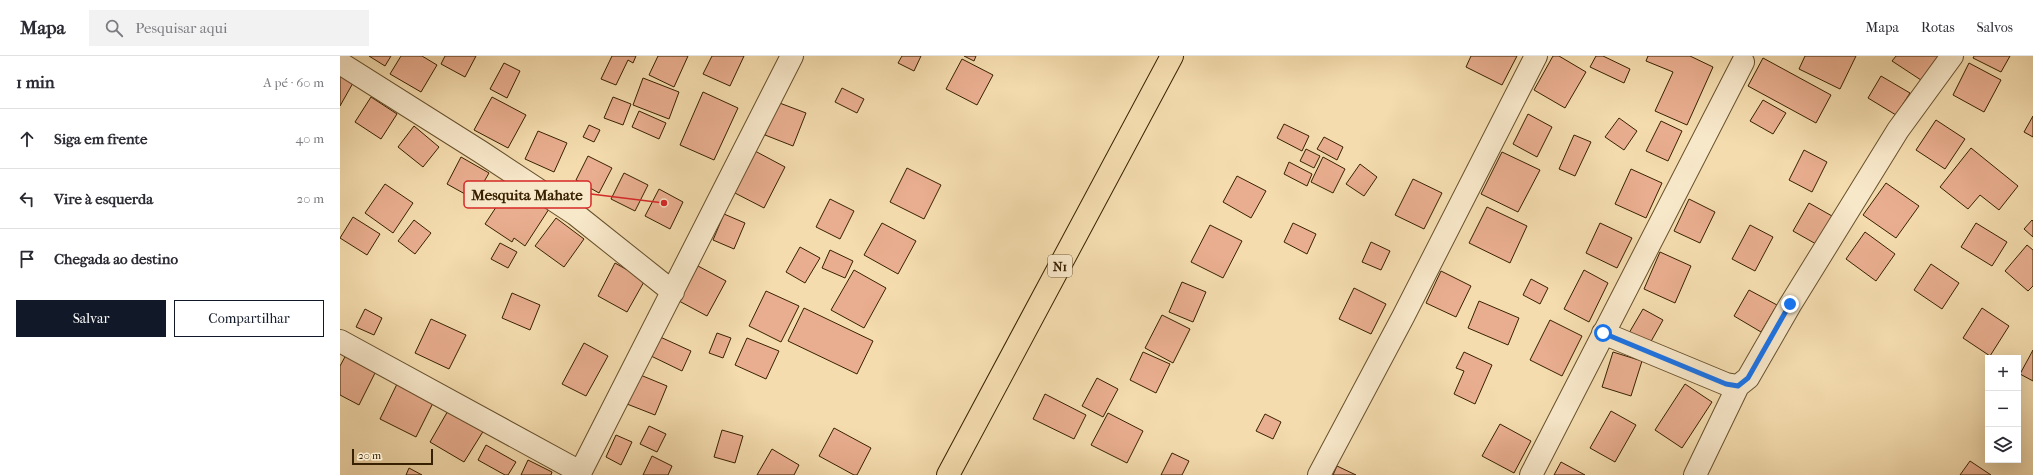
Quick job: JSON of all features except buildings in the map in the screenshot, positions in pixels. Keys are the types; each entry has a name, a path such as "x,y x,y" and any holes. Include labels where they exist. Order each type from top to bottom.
{"highway":[{"name":"N1","path":"948,475 1172,56"}],"street":[{"path":"1319,475 1403,317 1536,56"},
{"path":"1695,475 1738,386 1748,378 1793,301 1898,130 1952,56"},
{"path":"340,341 579,474 673,292 787,58"},
{"path":"1530,475 1743,62"},
{"path":"340,63 481,152 575,214 673,292"},
{"path":"1603,333 1726,384 1738,386"}],"place":[{"name":"Mesquita Mahate","path":"664,203"}],"route":[{"path":"1603,333 1726,384 1738,386 1748,378 1790,304"}]}
